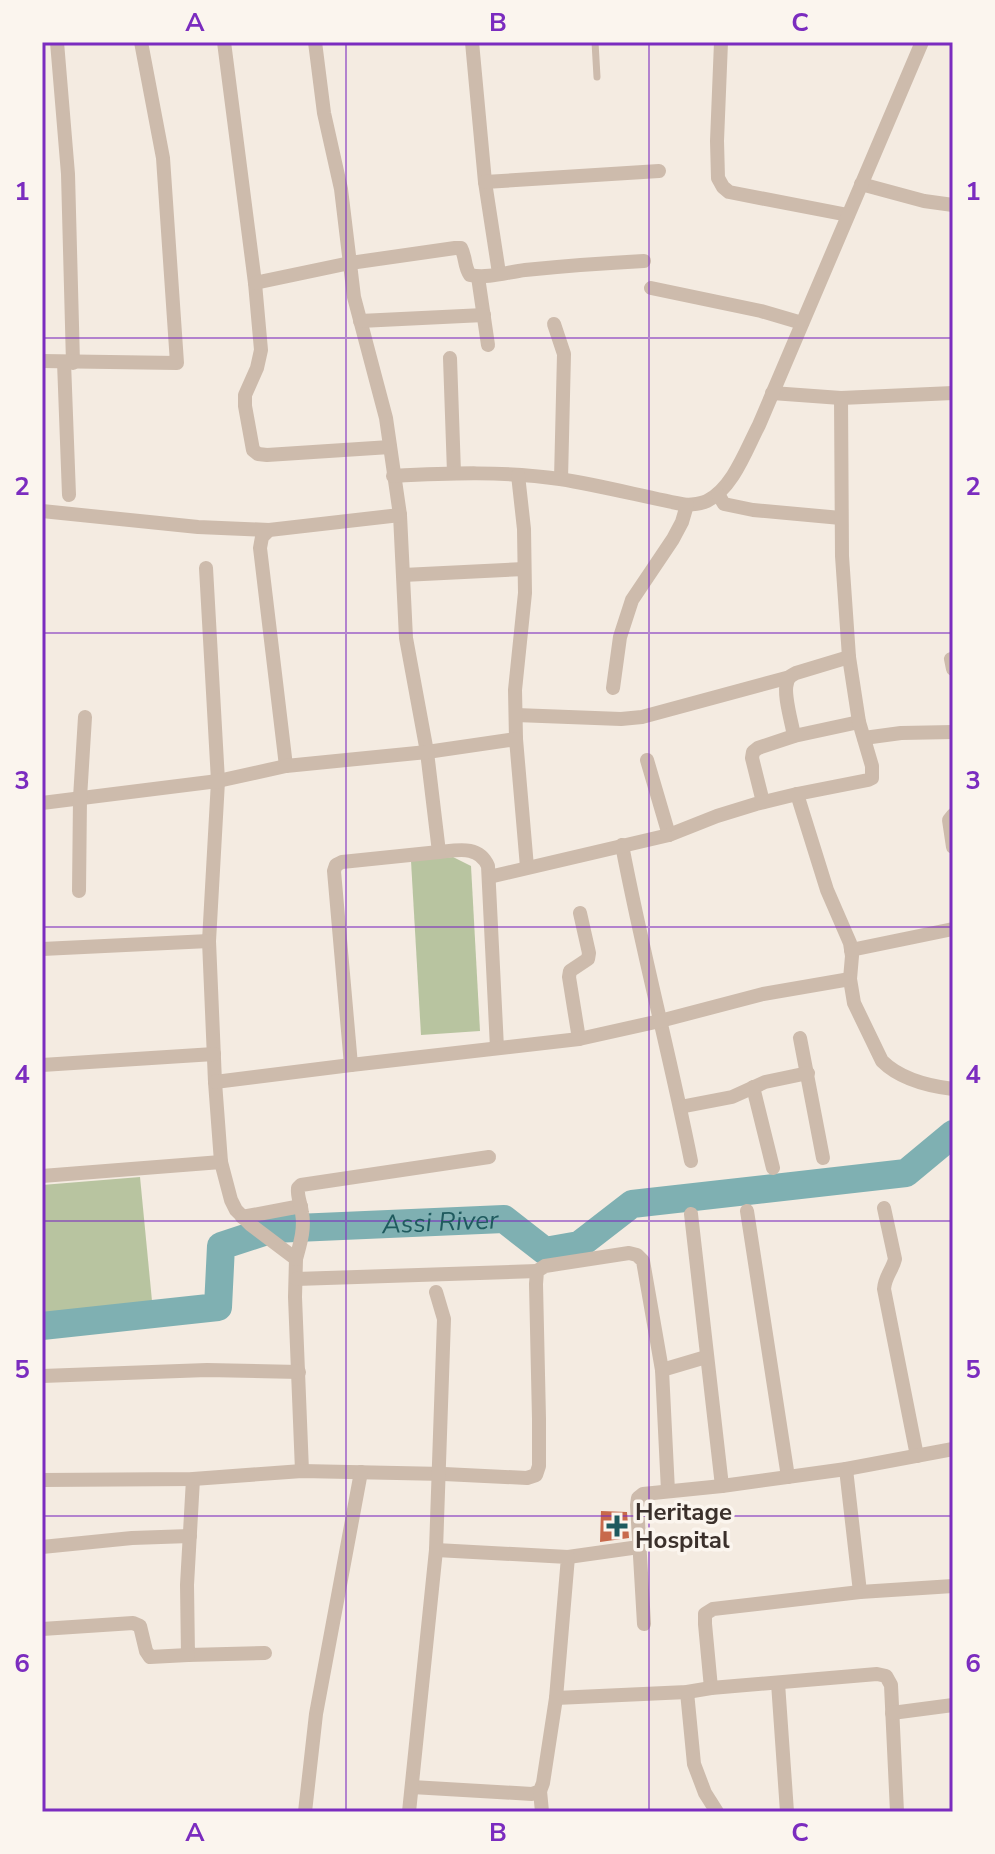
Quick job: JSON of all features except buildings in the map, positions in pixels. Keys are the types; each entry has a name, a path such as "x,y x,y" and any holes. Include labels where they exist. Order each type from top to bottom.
{"street":[{"path":"57,42 68,174 69,495"},
{"path":"42,361 177,363 163,158 141,42"},
{"path":"224,42 261,350 245,395 253,450 267,455 390,447"},
{"path":"315,42 324,113 341,189 354,297 386,418 400,515 406,638 427,752 439,852"},
{"path":"472,42 485,182 499,273"},
{"path":"721,42 717,141 718,178 723,187 729,192 848,215"},
{"path":"393,476 454,473 561,479 687,505 704,502 718,494 732,476 759,425 922,42"},
{"path":"485,182 659,171"},
{"path":"861,184 924,201 953,205"},
{"path":"255,283 350,263 455,248 461,248 470,275 478,277 644,261"},
{"path":"478,277 488,345"},
{"path":"651,288 761,311 802,323"},
{"path":"360,321 484,315"},
{"path":"554,324 564,354 561,479"},
{"path":"450,358 454,473"},
{"path":"772,393 841,398 953,393"},
{"path":"489,877 669,835 763,802 872,778 849,657 841,518 841,398"},
{"path":"518,475 524,529 525,593 518,647 516,739 527,867"},
{"path":"718,494 724,504 753,510 841,518"},
{"path":"613,688 620,637 632,600 673,539 687,505"},
{"path":"42,511 198,527 269,530 400,515"},
{"path":"269,530 262,537 260,548 286,766"},
{"path":"206,568 218,781 209,941 221,1162 231,1200 246,1221 296,1259"},
{"path":"403,575 524,569"},
{"path":"516,715 642,717 790,677 849,657"},
{"path":"790,677 787,692 794,736"},
{"path":"79,891 85,717"},
{"path":"763,802 753,752 794,736 859,722"},
{"path":"864,738 901,733 953,732"},
{"path":"42,803 218,781 286,766 427,752 516,739"},
{"path":"647,760 669,835"},
{"path":"797,794 827,890 851,950 850,979 854,1003 882,1061 924,1084 953,1089"},
{"path":"953,815 949,820 953,847"},
{"path":"622,845 691,1161"},
{"path":"351,1065 334,871 336,865 342,862 463,850 476,851 484,858 489,877 497,1048"},
{"path":"579,1039 569,977 570,971 588,959 580,913"},
{"path":"851,950 953,929"},
{"path":"42,949 209,941"},
{"path":"215,1082 579,1039 763,994 850,979"},
{"path":"800,1038 823,1158"},
{"path":"42,1065 214,1054"},
{"path":"680,1107 732,1097 765,1082 808,1073"},
{"path":"753,1087 773,1168"},
{"path":"302,1471 296,1259 302,1238 302,1211 298,1188 301,1185 489,1157"},
{"path":"42,1176 221,1162"},
{"path":"884,1208 895,1259 885,1279 884,1289 917,1456"},
{"path":"246,1221 302,1211"},
{"path":"747,1211 788,1477"},
{"path":"691,1214 722,1486"},
{"path":"296,1279 537,1271 545,1266 629,1253 637,1255 643,1261 662,1370 668,1491"},
{"path":"42,1480 193,1479 302,1471 527,1478 536,1475 539,1466 537,1271"},
{"path":"409,1812 436,1550 444,1319 436,1292"},
{"path":"662,1370 706,1357"},
{"path":"42,1376 207,1370 299,1372"},
{"path":"644,1624 638,1498 643,1494 846,1469 953,1449"},
{"path":"846,1469 860,1592"},
{"path":"305,1812 316,1714 361,1472"},
{"path":"188,1655 187,1585 193,1479"},
{"path":"42,1547 190,1536"},
{"path":"436,1550 568,1557 639,1547"},
{"path":"542,1812 540,1791 556,1698 568,1557"},
{"path":"711,1688 705,1614 713,1609 860,1592 953,1586"},
{"path":"42,1629 133,1623 140,1626 150,1657 265,1653"},
{"path":"556,1698 687,1692 877,1674 886,1676 891,1685 897,1812"},
{"path":"778,1683 787,1812"},
{"path":"687,1692 694,1764 705,1793 717,1812"},
{"path":"892,1713 953,1705"},
{"path":"412,1787 532,1794 540,1791"}],"lane":[{"path":"595,42 597,77"}],"green space":[{"path":"453,857 471,866 480,1031 421,1035 411,861"},
{"path":"140,1177 152,1301 42,1314 42,1185"}],"waterway":[{"name":"Assi River","path":"42,1326 218,1307 221,1246 273,1229 504,1219 545,1251 579,1245 632,1204 906,1173 953,1134"}],"place":[{"name":"Heritage Hospital","path":"617,1526"}]}
